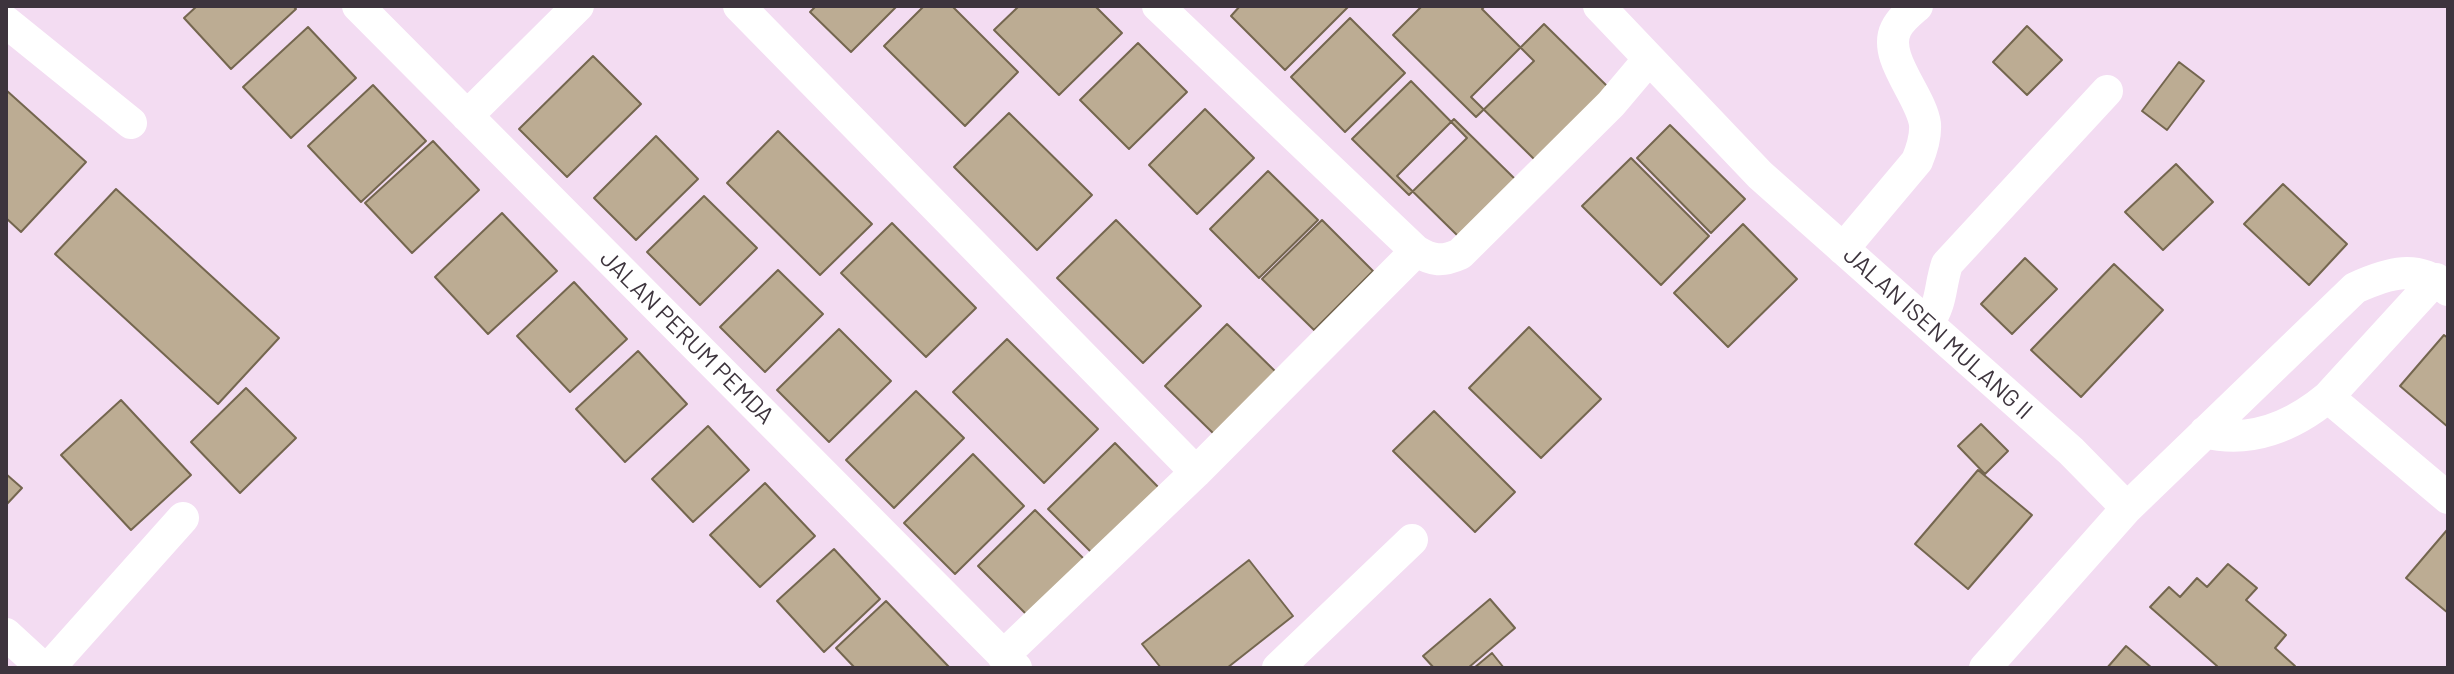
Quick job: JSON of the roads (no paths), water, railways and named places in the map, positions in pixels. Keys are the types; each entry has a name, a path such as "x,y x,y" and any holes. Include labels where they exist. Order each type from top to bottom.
{"street":[{"name":"JALAN PERUM PEMDA","path":"358,6 1009,662"},
{"path":"467,116 578,6"},
{"path":"739,6 1196,472"},
{"path":"1158,6 1416,251 1432,260 1447,260 1460,254 1611,104 1649,59"},
{"name":"JALAN ISEN MULANG II","path":"1599,6 1760,175 2071,451 2127,508"},
{"path":"1843,249 1917,161 1922,148 1923,115 1897,61 1893,40 1899,24 1917,6"},
{"path":"6,22 131,123"},
{"path":"1928,324 1942,297 1942,278 1947,264 2107,91"},
{"path":"1009,662 1416,251"},
{"path":"1985,668 2127,508 2205,432 2355,288 2373,280 2408,272 2424,274 2442,284 2311,412 2270,431 2242,436 2205,432"},
{"path":"2328,397 2448,498"},
{"path":"49,668 183,518"},
{"path":"1278,668 1412,540"},
{"path":"6,634 43,668"}]}
